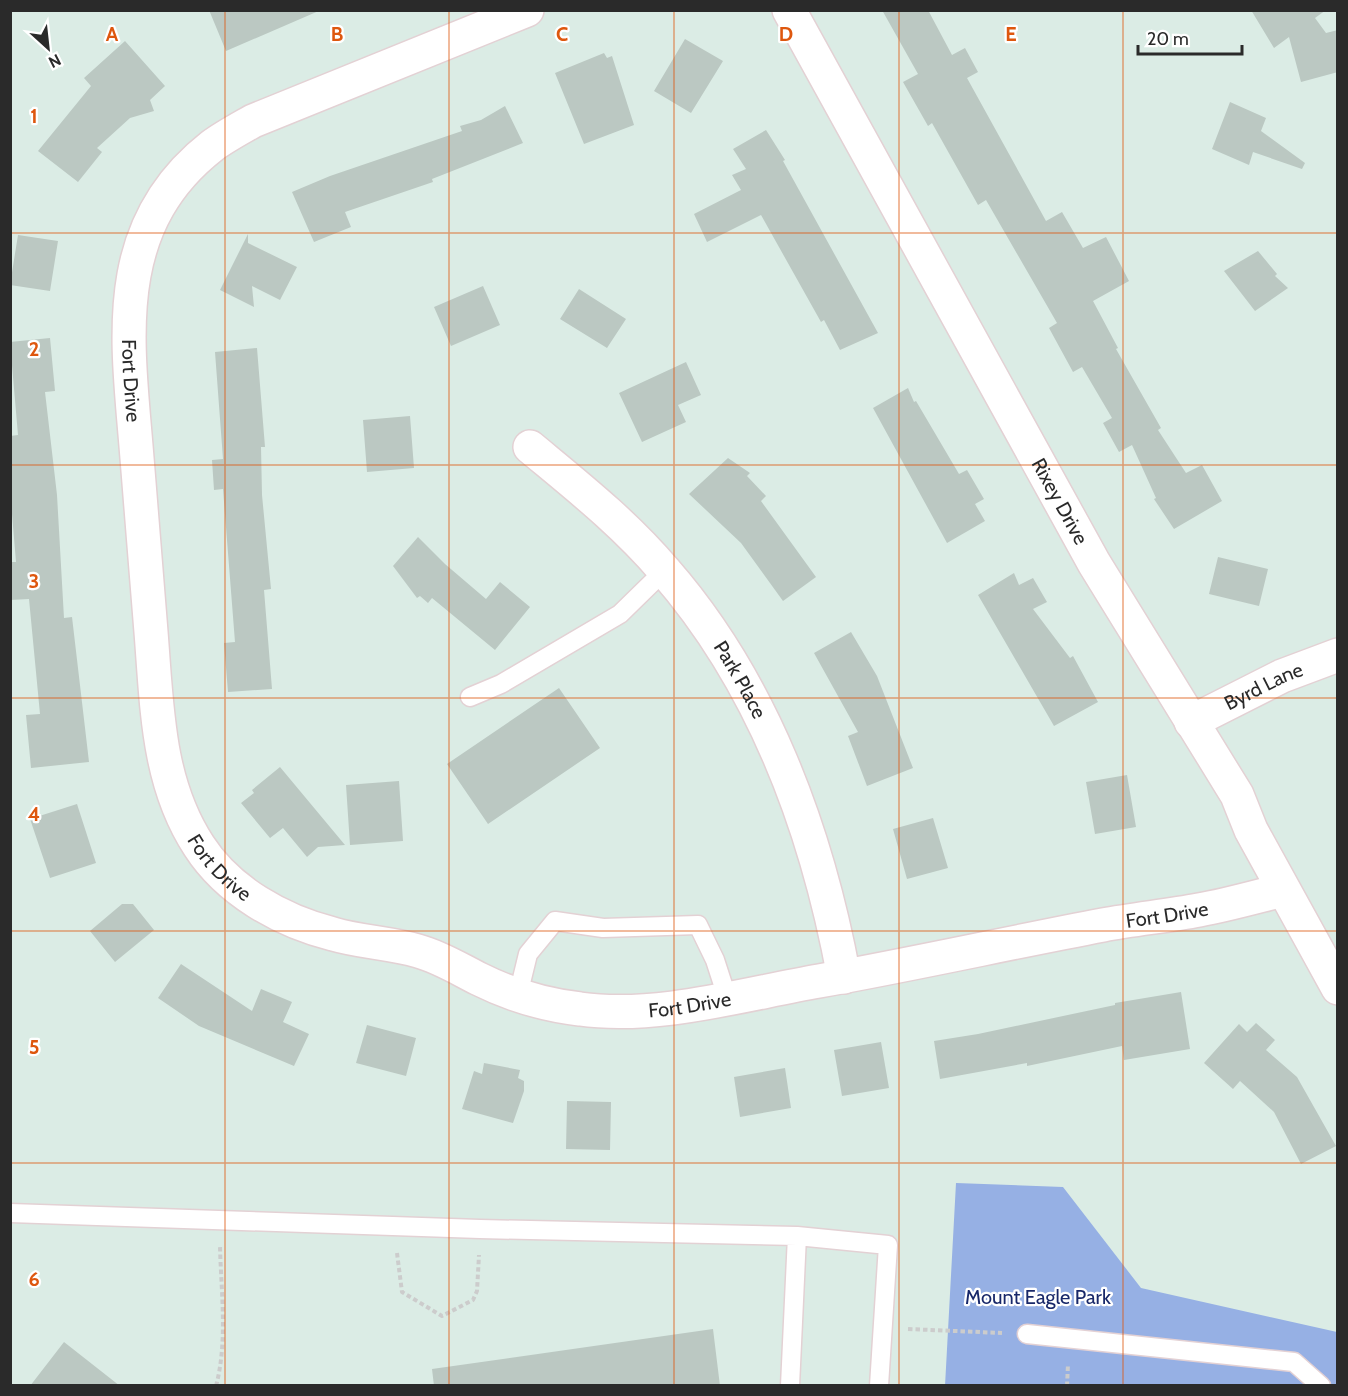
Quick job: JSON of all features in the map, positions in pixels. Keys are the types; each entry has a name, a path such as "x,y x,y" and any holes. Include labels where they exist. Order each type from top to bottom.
{"street":[{"name":"Fort Drive","path":"527,10 253,121 214,145 186,170 156,212 143,239 131,280 128,307 131,385 157,716 165,771 173,798 197,844 208,859 247,895 286,919 333,934 416,950 518,995 580,1009 615,1012 651,1011 844,977 1104,925 1204,910 1283,890"},
{"name":"Rixey Drive","path":"789,10 1088,553 1236,795 1251,830 1338,988"},
{"name":"Park Place","path":"530,447 602,506 665,570 725,654 786,770 815,853 834,922 844,977"},
{"name":"Byrd Lane","path":"1191,722 1282,676 1338,655"}],"lane":[{"path":"470,697 501,684 620,614 665,570"},
{"path":"518,995 528,954 555,921 603,928 698,925 715,960 728,997"},
{"path":"10,1213 480,1229 797,1236 888,1245 879,1386"},
{"path":"790,1386 797,1236"},
{"path":"1027,1334 1294,1362 1321,1386"}],"path":[{"path":"216,1386 221,1366 222,1341 219,1219"},
{"path":"394,1226 402,1292 442,1316 473,1300 477,1291 480,1229"},
{"path":"883,1328 985,1332"}],"green space":[{"name":"Mount Eagle Park","path":"956,1183 1063,1187 1141,1288 1337,1332 1337,1385 945,1386"}],"building":[{"path":"209,10 321,10 226,51"},
{"path":"882,10 928,10 952,55 965,48 978,72 967,78 1046,221 1062,212 1083,248 1106,237 1129,281 1093,301 1118,348 1116,349 1161,428 1158,430 1186,473 1202,465 1222,501 1174,529 1154,499 1156,498 1132,445 1119,452 1103,423 1112,418 1082,367 1073,372 1049,328 1057,323 986,200 978,205 932,123 928,126 903,82 918,74"},
{"path":"1251,10 1326,10 1315,18 1326,33 1338,30 1338,72 1301,82 1289,37 1274,48"},
{"path":"685,39 723,61 691,113 654,91"},
{"path":"125,41 165,86 150,100 154,111 130,118 97,148 102,152 78,182 38,151 91,86 84,78"},
{"path":"604,53 607,58 612,56 634,125 584,144 555,73"},
{"path":"1230,102 1266,118 1261,131 1305,163 1302,169 1253,152 1249,165 1212,149"},
{"path":"505,106 523,143 432,179 433,182 345,212 351,227 314,242 292,192 330,176 462,131 460,126 481,120"},
{"path":"766,130 785,160 783,161 878,333 840,350 824,320 821,322 761,215 707,242 694,214 741,190 732,175 746,169 733,149"},
{"path":"248,234 248,243 297,267 280,300 252,286 254,307 220,290"},
{"path":"18,235 58,241 50,291 10,285"},
{"path":"1258,251 1277,274 1275,276 1288,288 1255,311 1224,271"},
{"path":"483,286 500,325 451,346 434,307"},
{"path":"579,289 626,319 607,348 560,319"},
{"path":"50,338 55,391 45,392 57,495 64,618 72,617 89,762 31,768 26,715 40,714 29,599 10,600 10,562 16,562 10,490 10,436 18,435 10,342"},
{"path":"257,348 265,447 261,447 262,495 271,589 264,590 272,689 228,692 224,643 235,642 223,489 214,490 212,460 223,459 215,352"},
{"path":"686,362 701,395 678,405 686,422 642,442 619,393"},
{"path":"908,388 914,402 916,401 959,474 967,470 984,499 975,504 985,521 947,543 873,408"},
{"path":"410,416 414,468 367,472 363,420"},
{"path":"728,458 750,473 747,476 766,496 761,501 816,577 783,601 741,543 689,494"},
{"path":"418,537 486,599 500,582 530,607 495,650 432,598 428,603 420,596 417,598 393,566"},
{"path":"1218,557 1268,569 1259,606 1209,594"},
{"path":"1014,573 1019,585 1033,578 1047,602 1033,609 1070,658 1073,656 1098,702 1054,726 978,595"},
{"path":"851,632 877,676 913,768 867,786 848,736 858,732 814,653"},
{"path":"559,688 600,748 488,824 447,764"},
{"path":"280,767 345,845 318,847 307,857 283,828 270,838 241,803 254,793 252,790"},
{"path":"1127,775 1136,827 1095,834 1086,782"},
{"path":"399,781 403,841 350,845 346,785"},
{"path":"77,804 96,863 50,878 30,819"},
{"path":"933,818 948,868 907,879 893,829"},
{"path":"122,904 133,904 154,930 115,962 90,931"},
{"path":"181,964 252,1011 261,989 292,1002 283,1022 309,1034 294,1066 199,1026 158,998"},
{"path":"1181,992 1190,1049 1124,1060 1122,1046 1027,1066 1027,1063 940,1079 934,1041 978,1034 1115,1005 1115,1003"},
{"path":"1256,1023 1275,1040 1266,1050 1297,1077 1336,1146 1301,1164 1274,1112 1240,1081 1233,1089 1204,1063 1239,1024 1247,1032"},
{"path":"367,1025 416,1038 406,1076 356,1063"},
{"path":"881,1042 889,1088 842,1096 834,1050"},
{"path":"484,1063 520,1070 518,1078 524,1081 524,1091 513,1123 462,1109 474,1071 482,1074"},
{"path":"785,1068 791,1108 740,1117 734,1077"},
{"path":"567,1101 611,1102 610,1150 566,1149"},
{"path":"713,1329 720,1386 434,1386 432,1369"},
{"path":"64,1342 120,1386 30,1386"}]}
